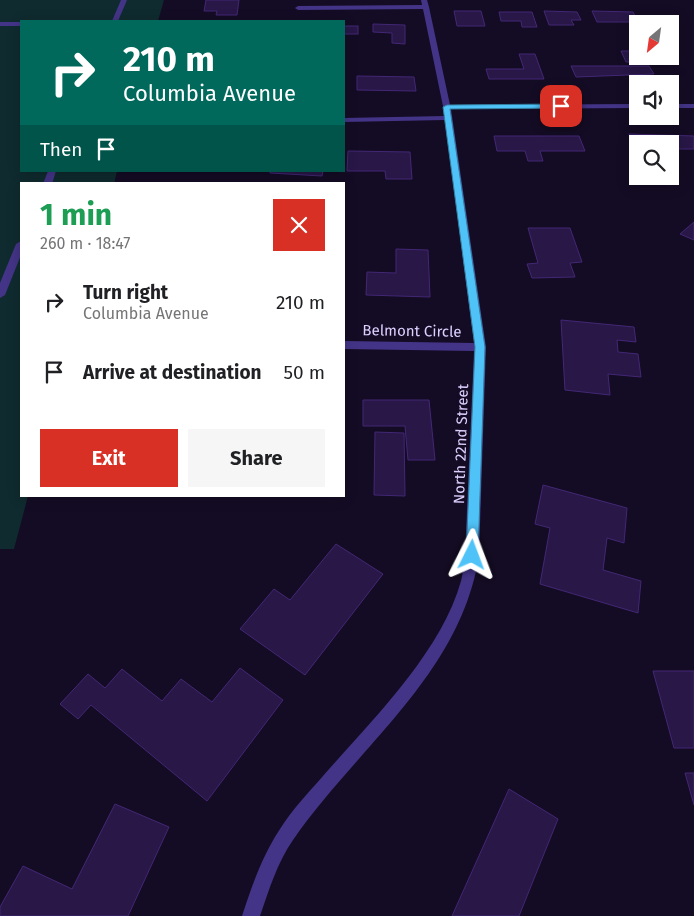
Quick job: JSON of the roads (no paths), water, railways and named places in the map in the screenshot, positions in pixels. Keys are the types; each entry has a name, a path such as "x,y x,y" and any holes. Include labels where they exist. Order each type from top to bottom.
{"street":[{"path":"115,20 124,0"},
{"path":"298,8 425,3"},
{"name":"North 22nd Street","path":"251,916 267,869 286,835 307,807 411,687 435,652 458,608 468,581 472,555 480,347 448,112 425,3"},
{"path":"0,24 20,24"},
{"path":"345,120 448,112 629,106"},
{"path":"679,106 694,106"},
{"path":"0,295 20,246"},
{"name":"Belmont Circle","path":"345,345 480,347"}]}
